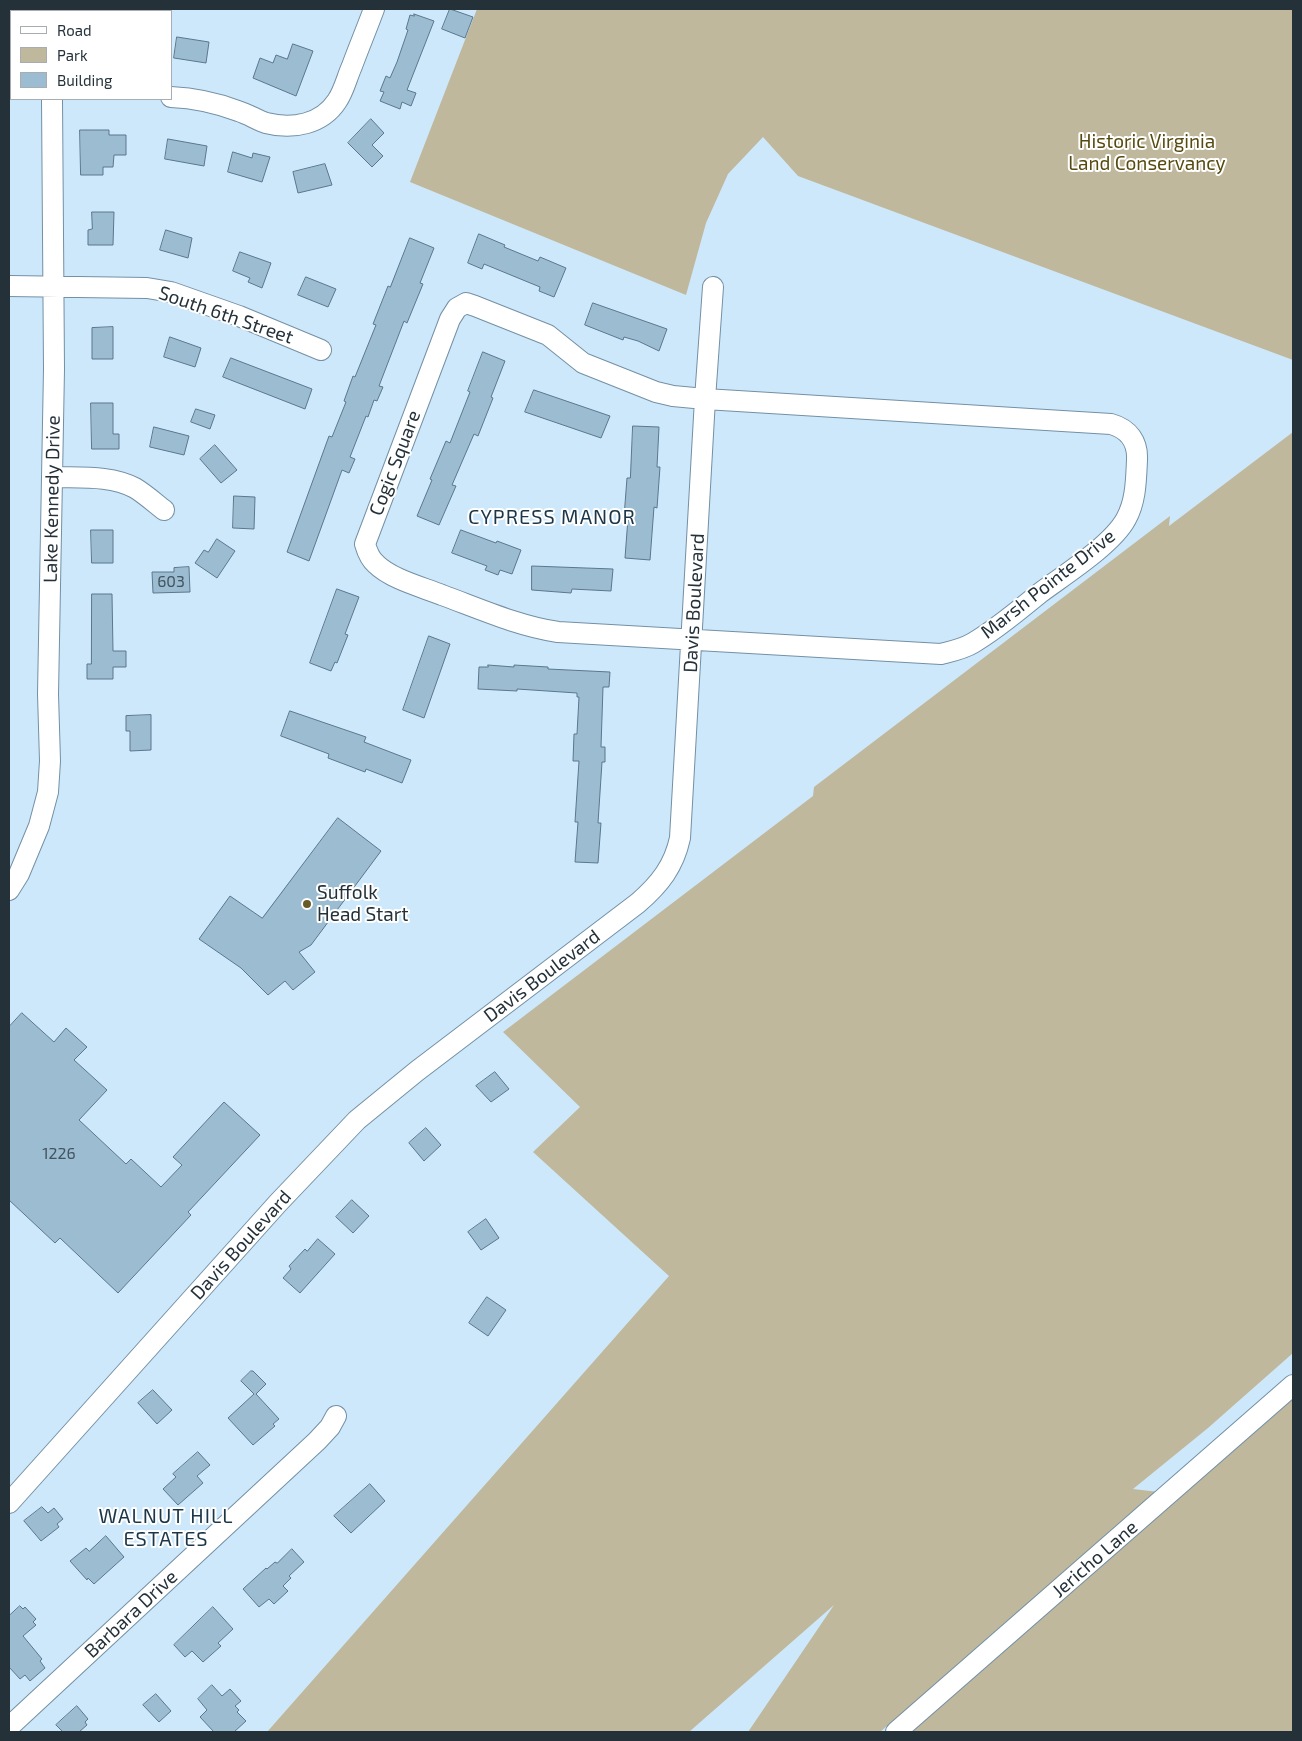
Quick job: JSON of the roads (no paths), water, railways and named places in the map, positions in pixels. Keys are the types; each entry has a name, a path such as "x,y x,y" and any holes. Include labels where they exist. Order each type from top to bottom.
{"street":[{"path":"172,97 212,103 284,126 314,122 327,113 338,100 374,9"},
{"name":"Lake Kennedy Drive","path":"9,890 19,874 39,826 48,792 50,761 48,694 53,477 54,286 52,100"},
{"name":"South 6th Street","path":"9,286 147,288 171,292 239,316 321,350"},
{"name":"Davis Boulevard","path":"9,1503 278,1203 357,1120 417,1071 638,903 670,868 677,852 680,838 713,287"},
{"name":"Cogic Square","path":"692,640 558,632 520,624 410,583 385,571 375,564 368,554 365,544 450,319 462,304 471,304 548,335 583,363 656,392 705,399"},
{"name":"Marsh Pointe Drive","path":"692,640 925,654 941,654 957,650 988,634 1110,538 1126,520 1131,508 1136,482 1137,457 1135,442 1125,430 1111,424 705,399"},
{"path":"53,477 106,479 120,482 136,489 164,510"},
{"name":"Jericho Lane","path":"896,1732 1293,1385"},
{"name":"Barbara Drive","path":"9,1727 317,1441 330,1427 336,1416"}],"place":[{"name":"Suffolk Head Start","path":"307,904"}],"district":[{"name":"CYPRESS MANOR","path":"552,517"},
{"name":"WALNUT HILL ESTATES","path":"166,1528"}],"park label":[{"name":"Historic Virginia Land Conservancy","path":"1147,153"}]}
